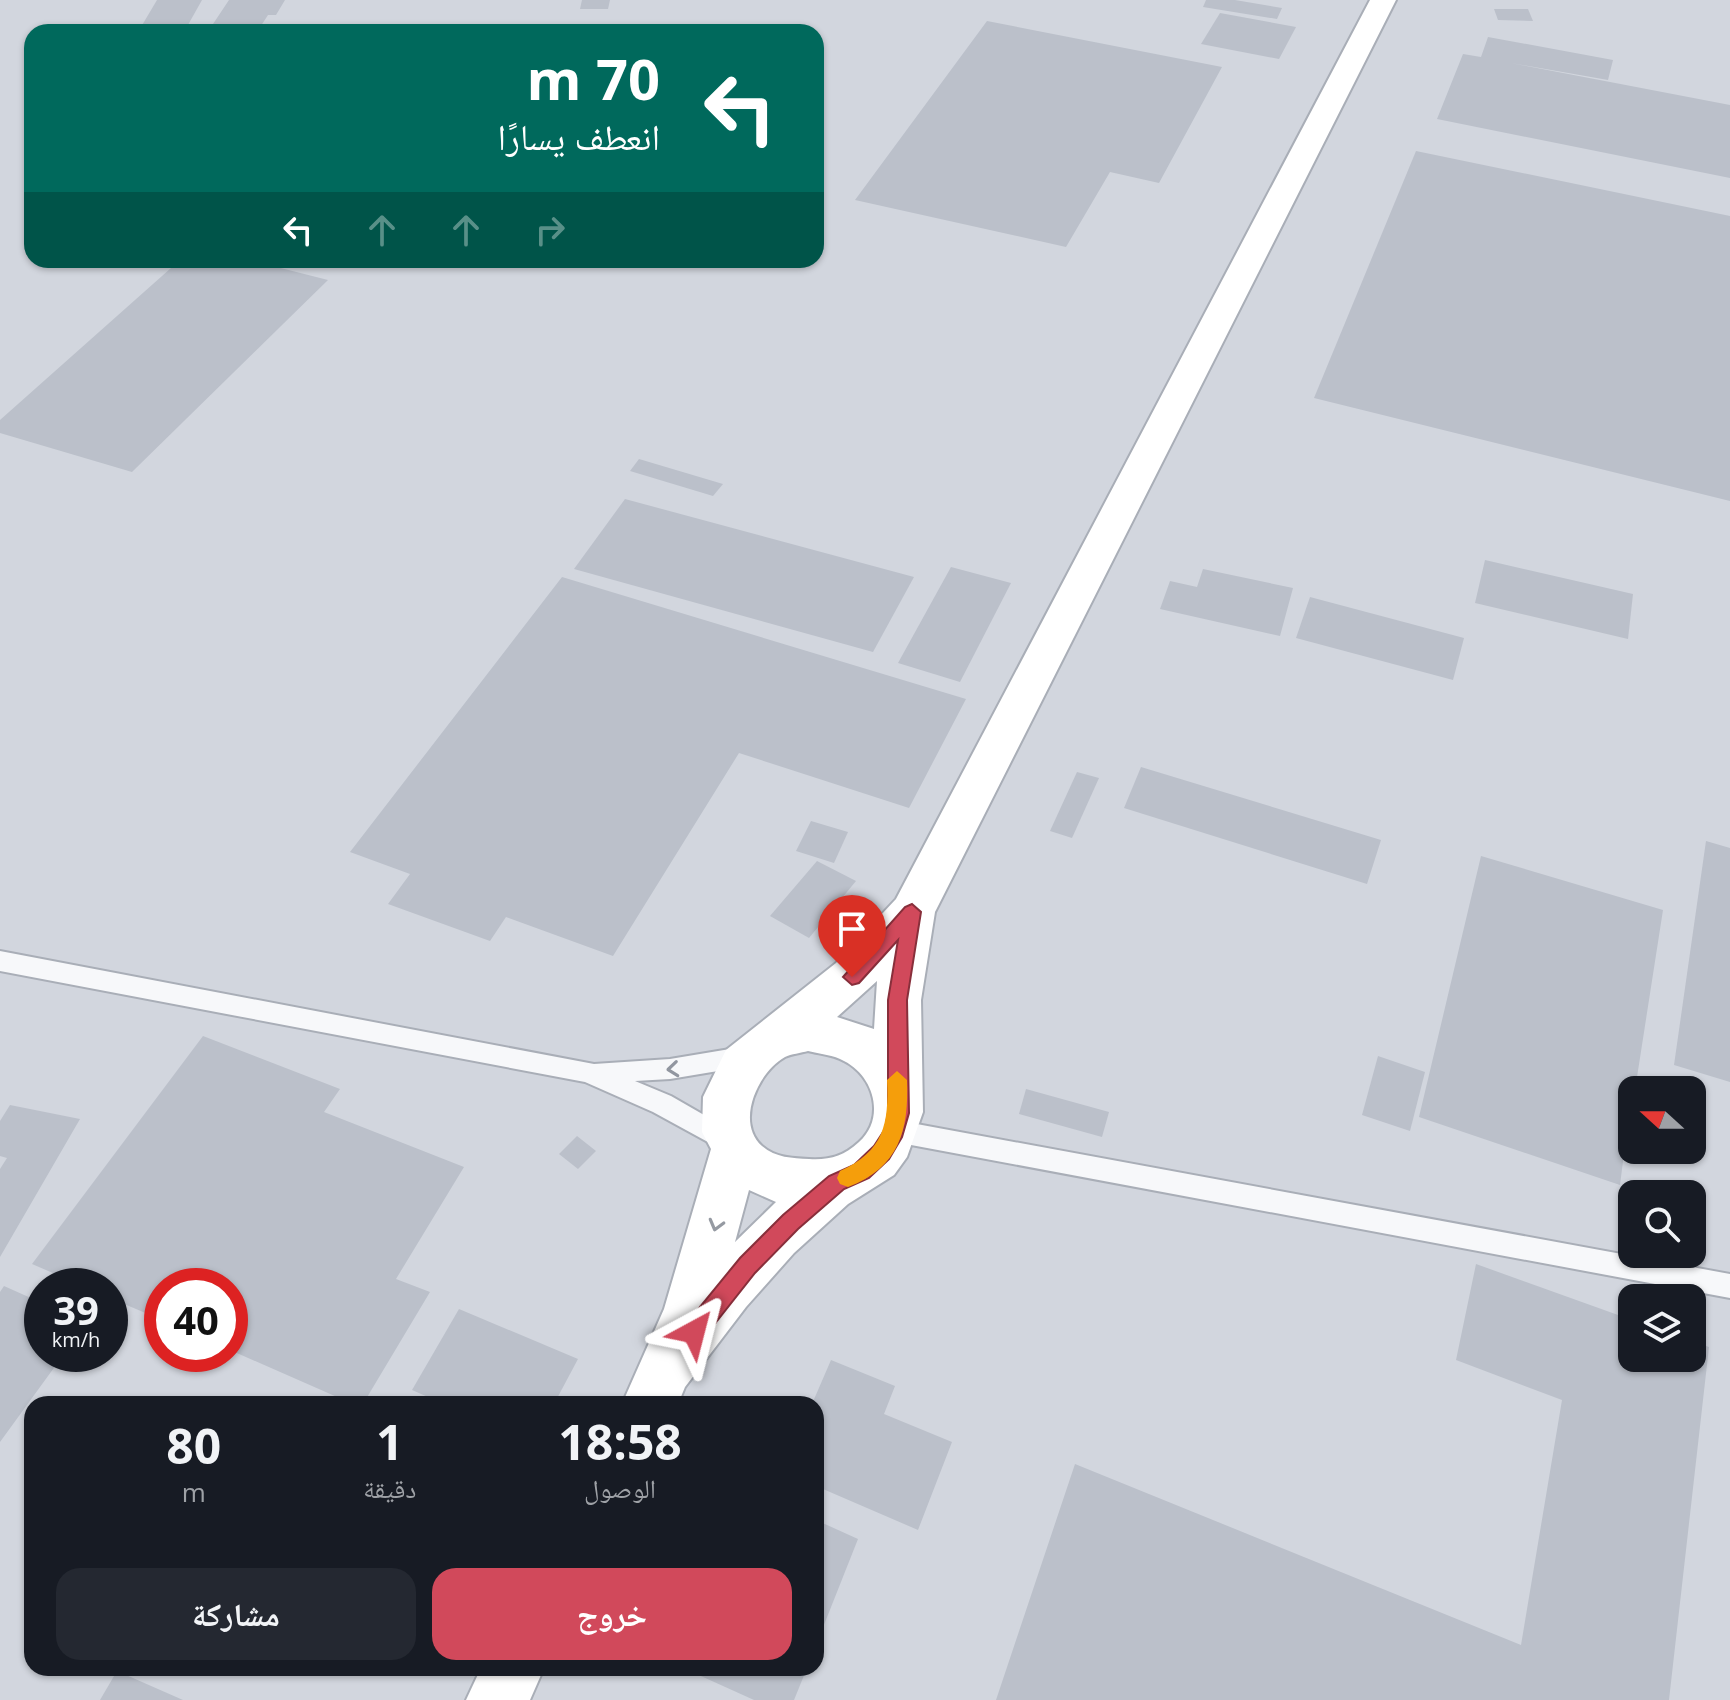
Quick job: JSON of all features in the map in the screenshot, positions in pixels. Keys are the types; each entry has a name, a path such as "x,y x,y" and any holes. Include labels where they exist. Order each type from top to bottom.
{"street":[{"path":"837,1183 807,1186 779,1182 754,1169 734,1147 725,1122 724,1097 734,1075 852,977 912,912 1383,0"},
{"path":"659,1386 748,1265 837,1183 862,1171 882,1153 896,1113 897,1000 912,912"},
{"path":"764,1047 810,1032 840,1036 867,1049 887,1069 896,1113"},
{"path":"659,1386 708,1255 734,1147"},
{"path":"497,1700 510,1676"}],"lane":[{"path":"0,961 588,1072 662,1104 734,1147"},
{"path":"588,1072 670,1069 764,1047"},
{"path":"896,1113 1730,1286"}],"shaded area":[{"path":"0,0 1730,0 1730,1700 0,1700"}],"building":[{"path":"157,0 202,0 188,24 143,24"},
{"path":"229,0 285,0 276,15 268,15 262,24 213,24"},
{"path":"582,0 610,0 608,9 580,9"},
{"path":"1206,0 1235,0 1282,8 1277,19 1203,7"},
{"path":"1494,9 1528,9 1533,21 1498,20"},
{"path":"1220,13 1296,27 1279,59 1201,44"},
{"path":"987,21 1222,67 1159,183 1110,172 1066,247 855,200"},
{"path":"1488,37 1613,60 1608,80 1511,63 1730,105 1730,178 1437,119 1463,54 1481,57"},
{"path":"1416,151 1730,216 1730,501 1314,398"},
{"path":"171,268 281,268 328,280 132,472 0,433 0,420"},
{"path":"639,459 723,484 713,496 630,471"},
{"path":"625,499 914,577 873,652 574,569"},
{"path":"1485,560 1633,594 1628,639 1475,603"},
{"path":"951,567 1011,583 960,682 898,663"},
{"path":"1203,569 1293,588 1280,636 1160,609 1170,581 1197,587"},
{"path":"562,577 966,699 909,808 739,753 613,956 506,917 490,941 388,904 410,874 350,852"},
{"path":"1310,597 1464,638 1453,680 1296,638"},
{"path":"1141,767 1381,840 1367,884 1124,808"},
{"path":"1077,772 1099,778 1072,838 1050,831"},
{"path":"811,821 848,832 834,863 796,851"},
{"path":"1706,841 1730,848 1730,1082 1674,1065"},
{"path":"1481,856 1663,910 1637,1076 1618,1076 1618,1164 1623,1164 1618,1184 1419,1117"},
{"path":"817,861 856,881 809,938 770,916"},
{"path":"203,1036 340,1089 324,1112 464,1167 396,1279 430,1292 368,1396 335,1396 248,1358 248,1268 144,1268 144,1312 128,1306 128,1268 41,1268 32,1264"},
{"path":"1378,1056 1425,1072 1410,1131 1362,1115"},
{"path":"1026,1089 1109,1112 1102,1137 1019,1114"},
{"path":"10,1105 80,1119 0,1257 0,1169 7,1158 0,1156 0,1121"},
{"path":"577,1136 596,1151 578,1169 559,1154"},
{"path":"1476,1264 1618,1315 1618,1372 1706,1372 1706,1346 1709,1347 1669,1700 996,1700 1075,1464 1521,1645 1562,1400 1456,1360"},
{"path":"4,1286 24,1295 24,1372 51,1372 33,1396 24,1396 24,1409 0,1442 0,1292"},
{"path":"459,1309 578,1359 558,1396 426,1396 412,1390"},
{"path":"831,1360 895,1386 884,1414 952,1442 918,1530 824,1489 824,1396 815,1396"},
{"path":"824,1524 858,1539 824,1625"},
{"path":"114,1676 128,1676 183,1700 100,1700"},
{"path":"701,1676 804,1676 794,1700 754,1700"}],"slow traffic":[{"path":"848,1178 862,1171 882,1153 895,1131 897,1080"}],"route":[{"path":"694,1332 748,1265 791,1222 837,1183 862,1171 882,1153 895,1131 898,1113 897,1000 912,912 852,977"}]}
